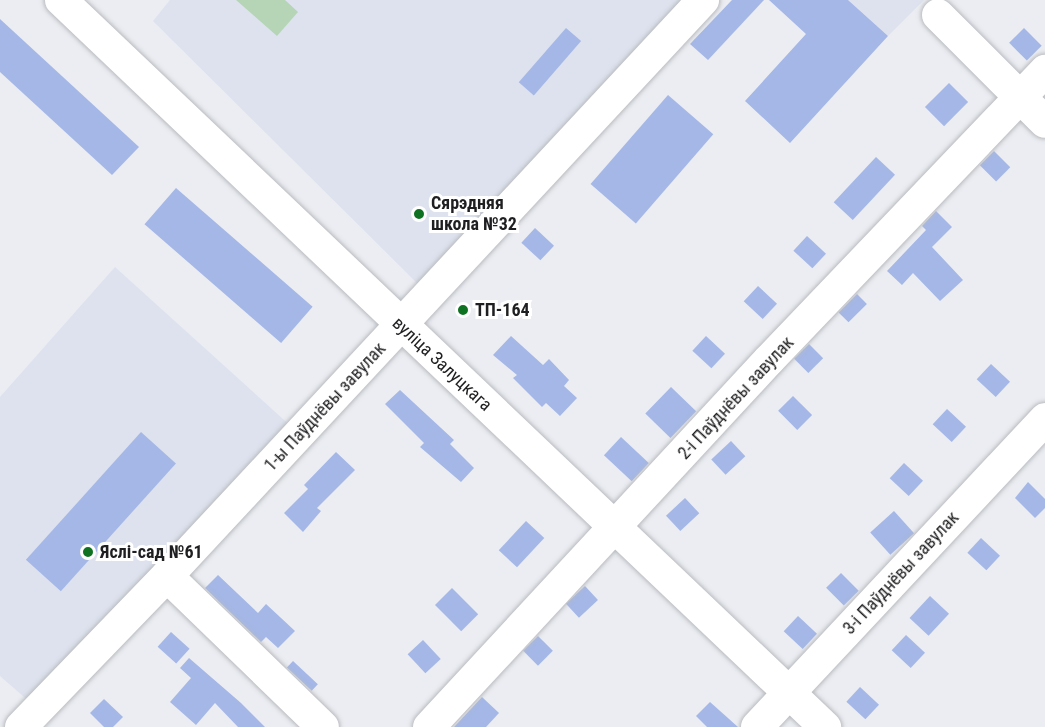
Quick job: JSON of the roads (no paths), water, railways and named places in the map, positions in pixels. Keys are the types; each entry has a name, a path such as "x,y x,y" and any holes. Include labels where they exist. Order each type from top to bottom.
{"street":[{"name":"вуліца Залуцкага","path":"61,0 400,326 618,526 825,727"},
{"name":"1-ы Паўднёвы завулак","path":"21,727 167,576 703,0"},
{"path":"938,15 1045,122"},
{"name":"2-і Паўднёвы завулак","path":"429,727 618,526 769,360 1045,71"},
{"name":"3-і Паўднёвы завулак","path":"757,727 1045,419"},
{"path":"167,576 323,727"}],"place":[{"name":"Сярэдняя школа №32","path":"419,214"},
{"name":"ТП-164","path":"463,310"},
{"name":"Яслі-сад №61","path":"88,552"}]}
